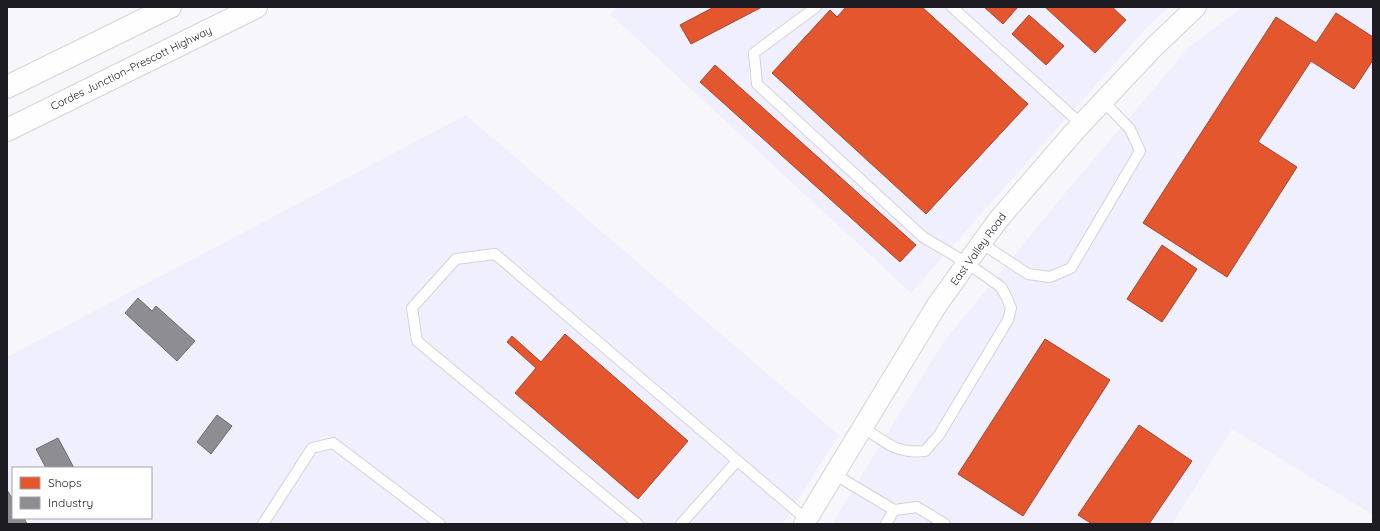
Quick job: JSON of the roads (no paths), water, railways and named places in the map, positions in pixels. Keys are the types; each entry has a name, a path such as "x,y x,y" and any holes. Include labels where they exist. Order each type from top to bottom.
{"main road":[{"path":"7,87 170,7"},
{"name":"Cordes Junction–Prescott Highway","path":"7,130 256,7"}],"street":[{"name":"East Valley Road","path":"805,522 937,305 998,220 1081,124 1155,46 1196,7"}],"lane":[{"path":"816,7 754,53 757,84 923,237 967,263 1001,287 1011,308 1008,320 939,435 924,451 910,452 895,449 862,427"},
{"path":"952,7 1081,124"},
{"path":"982,243 1028,274 1050,278 1071,268 1140,151 1130,129 1103,101"},
{"path":"638,524 417,341 412,308 456,260 495,254 737,461 805,522"},
{"path":"263,524 312,448 333,443 440,524"},
{"path":"681,524 737,461"},
{"path":"834,474 894,510 917,507 946,524"},
{"path":"886,524 894,510"}]}
